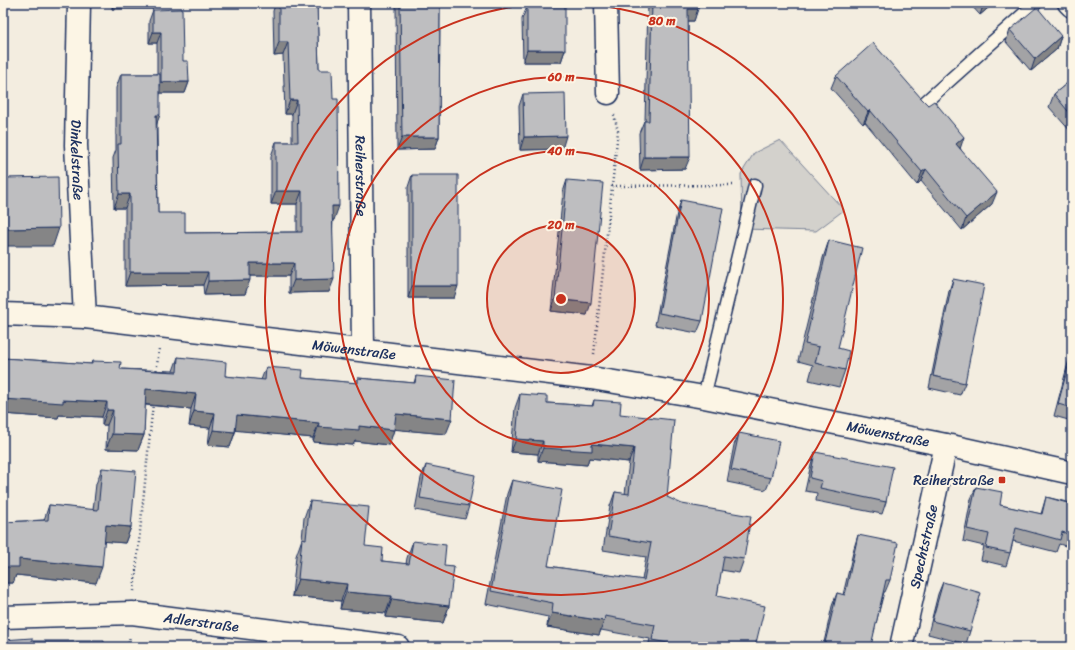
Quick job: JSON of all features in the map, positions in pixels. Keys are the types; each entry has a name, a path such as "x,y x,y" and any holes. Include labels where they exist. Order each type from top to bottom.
{"street":[{"name":"Dinkelstraße","path":"79,3 76,145 86,317"},
{"name":"Reiherstraße","path":"359,3 363,349"},
{"path":"606,3 608,93"},
{"path":"1069,3 1072,6"},
{"name":"Möwenstraße","path":"3,314 86,317 161,327 363,349 591,378 704,397 946,445 1072,473"},
{"name":"Spechtstraße","path":"901,647 946,445"},
{"name":"Adlerstraße","path":"3,617 132,613 398,647"}],"lane":[{"path":"922,105 1036,3"},
{"path":"704,397 755,184"}],"path":[{"path":"591,378 618,131 608,93"},
{"path":"612,186 755,184"},
{"path":"156,382 161,327"},
{"path":"128,647 154,398"}],"shaded area":[{"path":"780,140 844,210 816,231 742,229 741,174 754,153"}],"building":[{"path":"279,3 317,3 319,70 332,70 333,99 338,99 339,206 332,206 334,279 294,280 294,263 250,263 250,280 208,281 208,272 130,272 130,194 119,194 118,144 121,144 121,74 160,74 160,115 156,115 158,213 185,213 185,233 302,232 302,191 276,191 276,142 298,142 297,100 290,100 288,42 279,42"},
{"path":"400,3 440,3 439,137 402,137"},
{"path":"652,3 699,3 698,9 688,9 690,157 644,157 644,121 649,121"},
{"path":"565,6 565,50 527,50 527,7"},
{"path":"1037,7 1061,36 1035,59 1010,30"},
{"path":"182,9 183,61 188,61 189,82 161,82 161,32 153,32 153,10"},
{"path":"873,43 921,98 928,105 934,101 964,137 956,144 997,192 966,218 926,169 922,172 870,110 868,112 836,76"},
{"path":"1072,79 1072,116 1054,94"},
{"path":"565,93 566,136 524,137 523,94"},
{"path":"412,175 458,175 458,286 412,286"},
{"path":"58,177 59,228 3,229 3,178"},
{"path":"567,180 603,183 591,303 555,299"},
{"path":"681,200 723,208 702,321 659,313"},
{"path":"829,240 862,248 838,348 849,351 845,370 815,363 819,347 805,344"},
{"path":"953,279 984,285 965,383 933,376"},
{"path":"1072,352 1072,408 1058,404"},
{"path":"178,357 226,362 225,376 265,380 266,367 303,370 302,378 358,383 358,378 415,383 416,376 455,380 452,419 396,414 394,430 359,426 359,430 318,427 319,423 237,415 235,432 213,430 215,413 194,411 196,394 146,389 144,435 112,434 113,410 107,410 107,402 63,400 63,403 3,399 3,358 92,364 92,361 121,362 120,369 177,372"},
{"path":"520,394 547,396 547,403 593,406 594,400 621,402 620,414 674,420 667,497 682,504 751,516 744,559 724,556 717,596 765,606 755,647 689,647 652,640 655,625 605,616 604,621 552,613 553,603 491,591 512,480 562,490 548,566 644,580 651,543 608,536 615,492 629,494 634,448 592,444 592,451 543,448 543,441 516,439"},
{"path":"739,433 779,441 771,478 731,470"},
{"path":"815,452 893,467 886,502 820,488 822,481 810,478"},
{"path":"426,465 475,475 469,506 420,498"},
{"path":"102,468 136,471 131,527 106,525 102,567 19,559 19,567 3,567 3,522 48,520 49,505 98,510"},
{"path":"976,487 1002,492 1000,505 1042,514 1046,497 1071,504 1072,501 1072,535 1062,532 1060,540 1016,528 1010,553 986,548 989,534 967,529"},
{"path":"310,501 369,507 365,546 383,548 382,561 409,564 413,541 446,545 444,566 454,567 449,606 392,599 392,596 346,592 347,584 298,579 302,538 306,539"},
{"path":"858,535 898,543 890,580 886,580 871,646 859,643 858,647 824,647 837,593 845,595"},
{"path":"943,582 981,593 970,631 932,621"},
{"path":"32,638 32,641 104,641 104,647 3,647 3,640"}],"place":[{"name":"Reiherstraße","path":"1002,480"}]}
